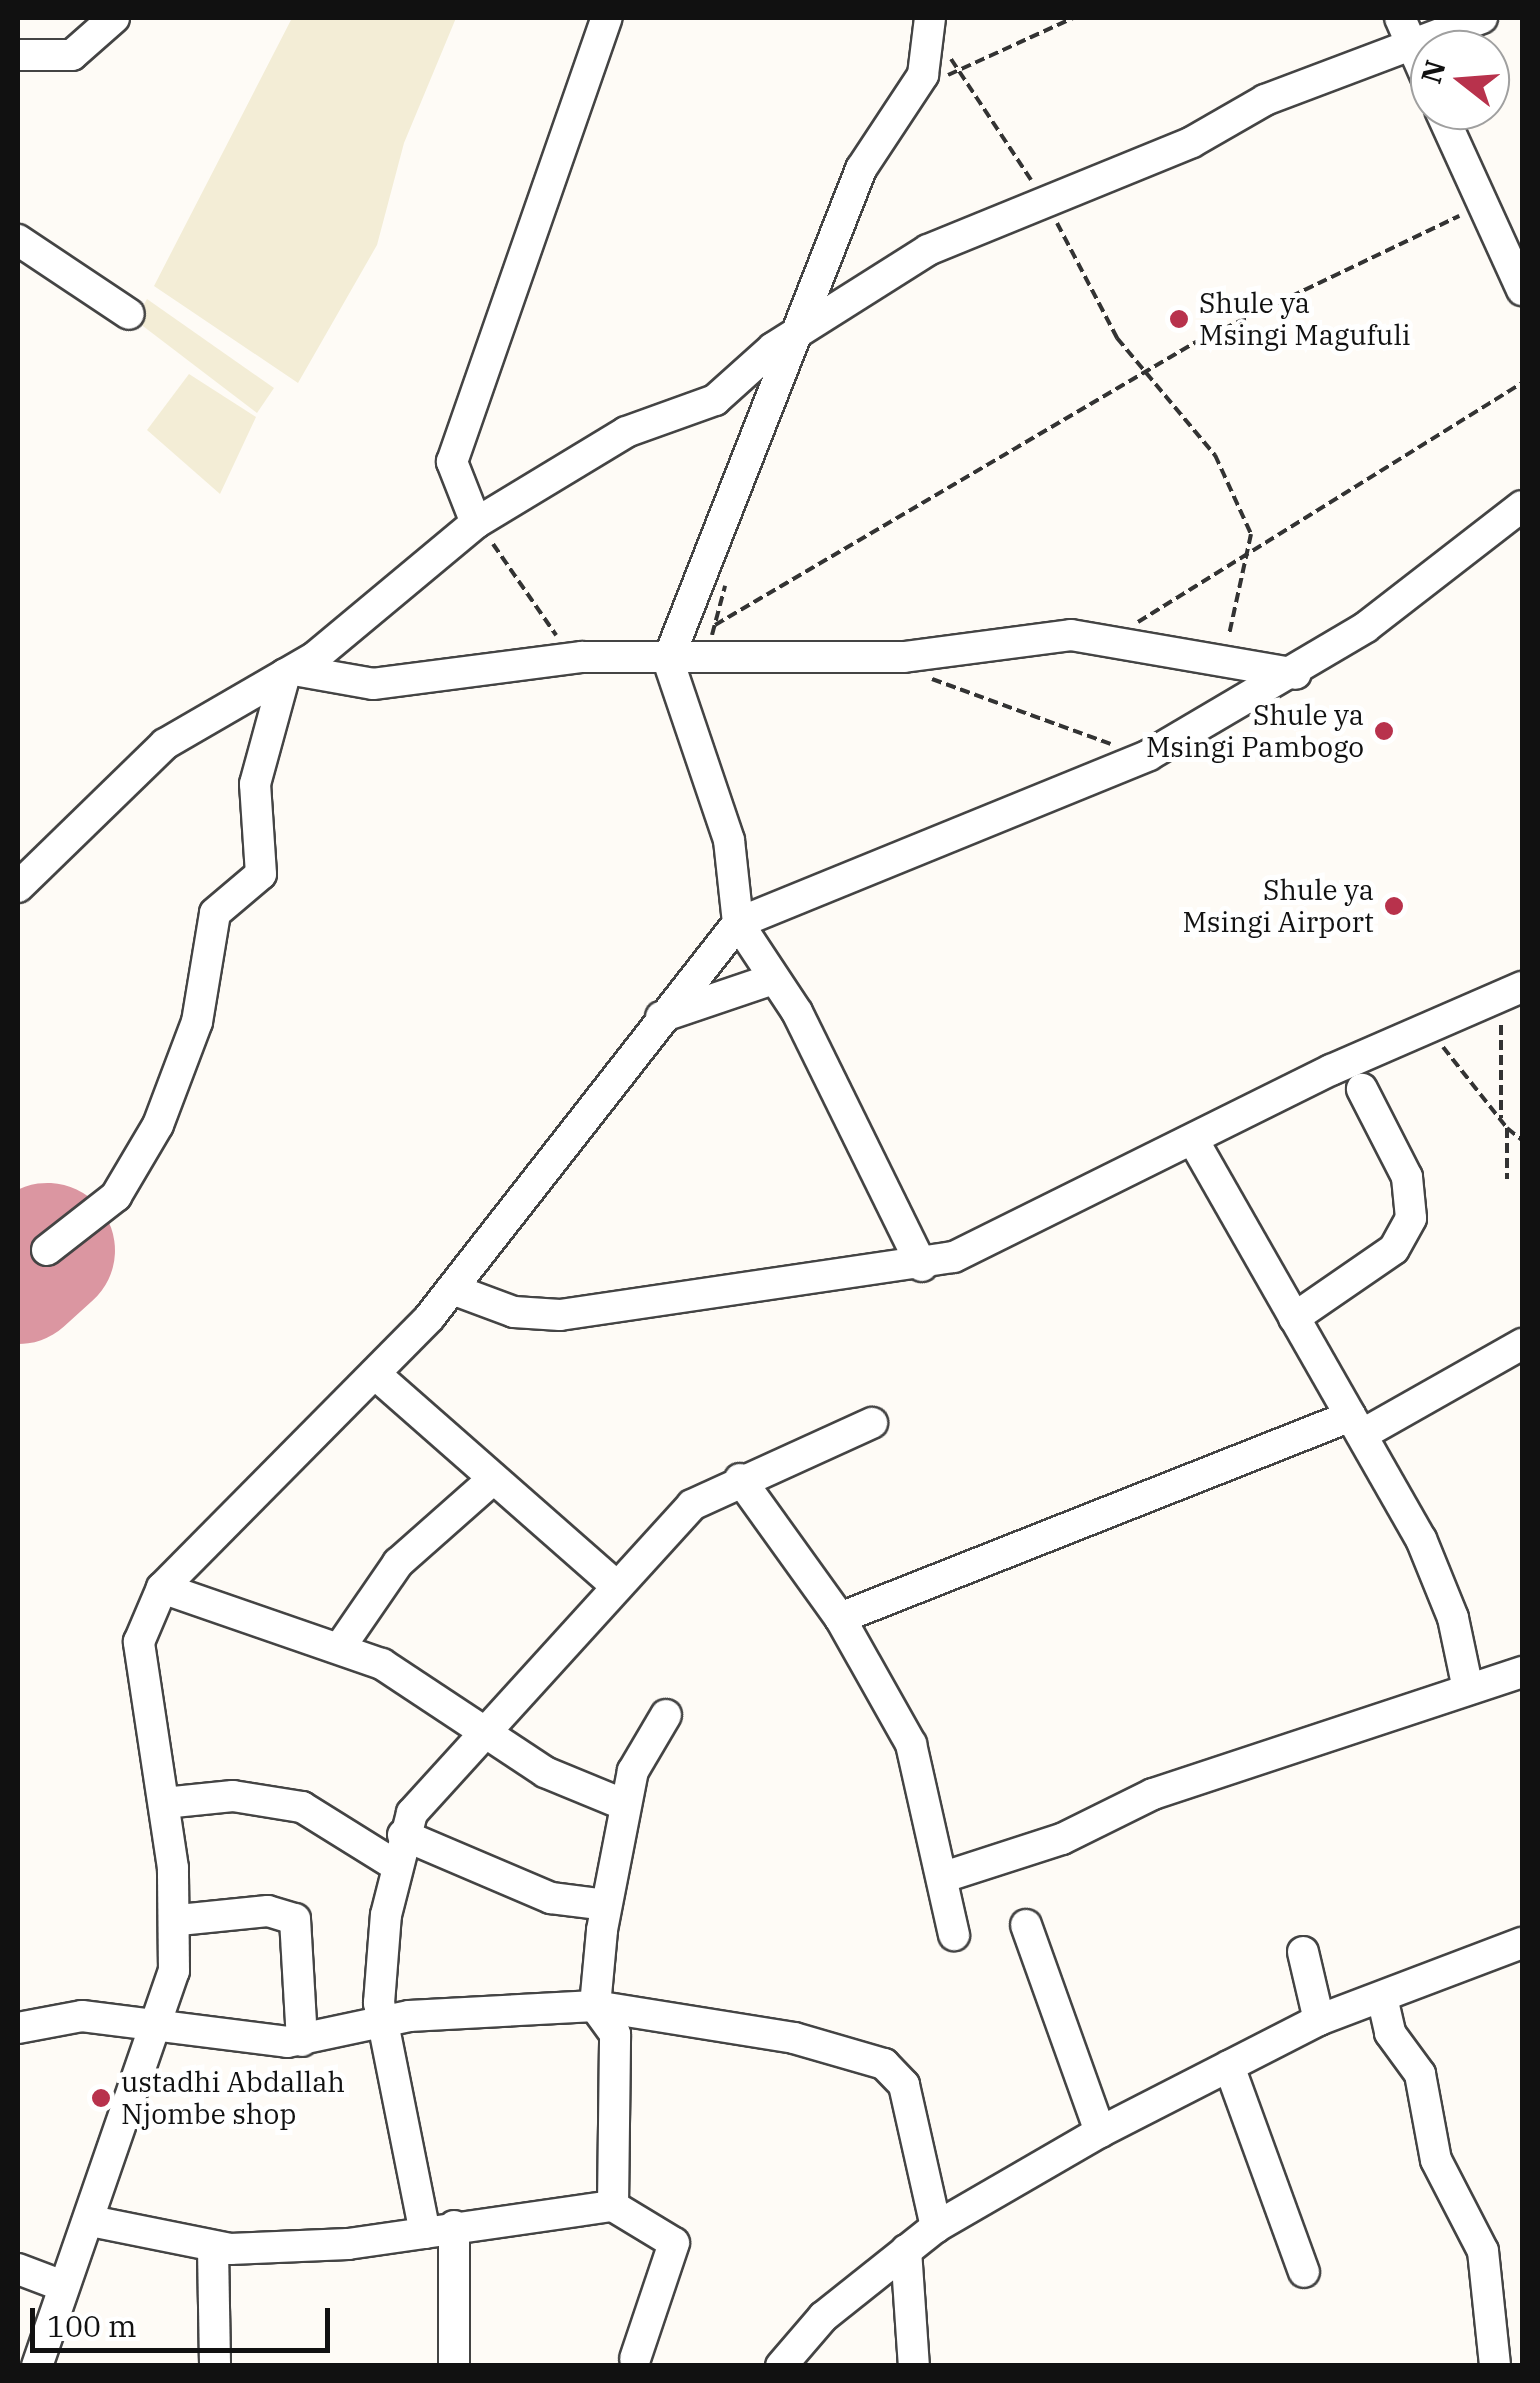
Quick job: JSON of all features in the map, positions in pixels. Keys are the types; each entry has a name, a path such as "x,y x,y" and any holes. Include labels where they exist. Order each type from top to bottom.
{"street":[{"path":"18,56 72,55 114,18"},
{"path":"476,523 452,462 608,18"},
{"path":"1400,18 1410,41"},
{"path":"1452,30 1482,18"},
{"path":"922,1266 797,1012 770,980 738,923 729,840 668,660 875,139 924,74 930,28"},
{"path":"18,887 165,744 290,672 476,523 626,432 715,400 796,334 928,250 1046,204 1265,100 1410,47"},
{"path":"1449,130 1520,276"},
{"path":"18,240 129,314"},
{"path":"37,2366 159,2025 179,1920 139,1642 162,1588 374,1374 452,1289 738,923 1150,755 1296,674 1522,506"},
{"path":"290,672 373,684 582,658 904,657 1043,637 1114,638 1296,674"},
{"path":"46,1250 116,1196 158,1124 197,1022 216,913 261,874 255,784 290,672"},
{"path":"661,1017 770,980"},
{"path":"452,1289 514,1312 560,1315 922,1266 1011,1234 1429,1026 1522,987"},
{"path":"1294,1318 1394,1249 1410,1218 1407,1177 1362,1089"},
{"path":"1196,1144 1357,1425 1440,1580 1468,1689"},
{"path":"840,1618 1176,1478 1357,1425 1522,1344"},
{"path":"374,1374 616,1586"},
{"path":"454,2366 440,2230 380,2021 395,1865 402,1834 422,1797 490,1734 616,1586 692,1505 740,1479 872,1423"},
{"path":"740,1479 840,1618 910,1744 944,1878 954,1935"},
{"path":"341,1646 398,1563 493,1480"},
{"path":"162,1588 341,1646 490,1734 545,1772 626,1805"},
{"path":"944,1878 1062,1839 1153,1794 1522,1672"},
{"path":"613,2206 615,2034 596,2006 606,1905 639,1753 666,1714"},
{"path":"164,1802 233,1796 291,1804 395,1865"},
{"path":"402,1834 552,1898 606,1905"},
{"path":"179,1920 268,1912 294,1919 302,2041"},
{"path":"1026,1925 1100,2132"},
{"path":"781,2366 822,2317 936,2227 1100,2132 1319,2020 1522,1943"},
{"path":"1303,1952 1319,2020"},
{"path":"1382,1996 1390,2033 1420,2074 1436,2160 1483,2251 1495,2366"},
{"path":"18,2028 82,2016 302,2041 380,2021 596,2006 748,2028 884,2064 904,2085 936,2227"},
{"path":"1229,2066 1304,2272"},
{"path":"92,2221 213,2250 440,2230 613,2206 674,2243 636,2359"},
{"path":"213,2250 214,2366"},
{"path":"906,2250 914,2366"},
{"path":"18,2269 63,2286"}],"path":[{"path":"961,70 1074,18"},
{"path":"930,28 1046,204 1095,305 1215,455 1254,551 1222,660"},
{"path":"715,625 1148,372 1312,282 1484,206"},
{"path":"1114,638 1522,384"},
{"path":"476,523 546,624 582,658"},
{"path":"904,657 956,692 1150,755"},
{"path":"1486,1002 1505,1034 1501,1118"},
{"path":"1429,1026 1507,1128 1522,1140"},
{"path":"1507,1128 1507,1180"}],"shaded area":[{"path":"292,18 456,18 404,143 377,245 298,383 154,286"},
{"path":"147,299 274,388 257,413 135,320"},
{"path":"189,374 256,417 220,494 147,430"}],"runway":[{"path":"18,1276 47,1250"}],"place":[{"name":"Shule ya Msingi Magufuli","path":"1179,319"},
{"name":"Shule ya Msingi Pambogo","path":"1384,731"},
{"name":"Shule ya Msingi Airport","path":"1394,906"},
{"name":"ustadhi Abdallah Njombe shop","path":"101,2098"}]}
